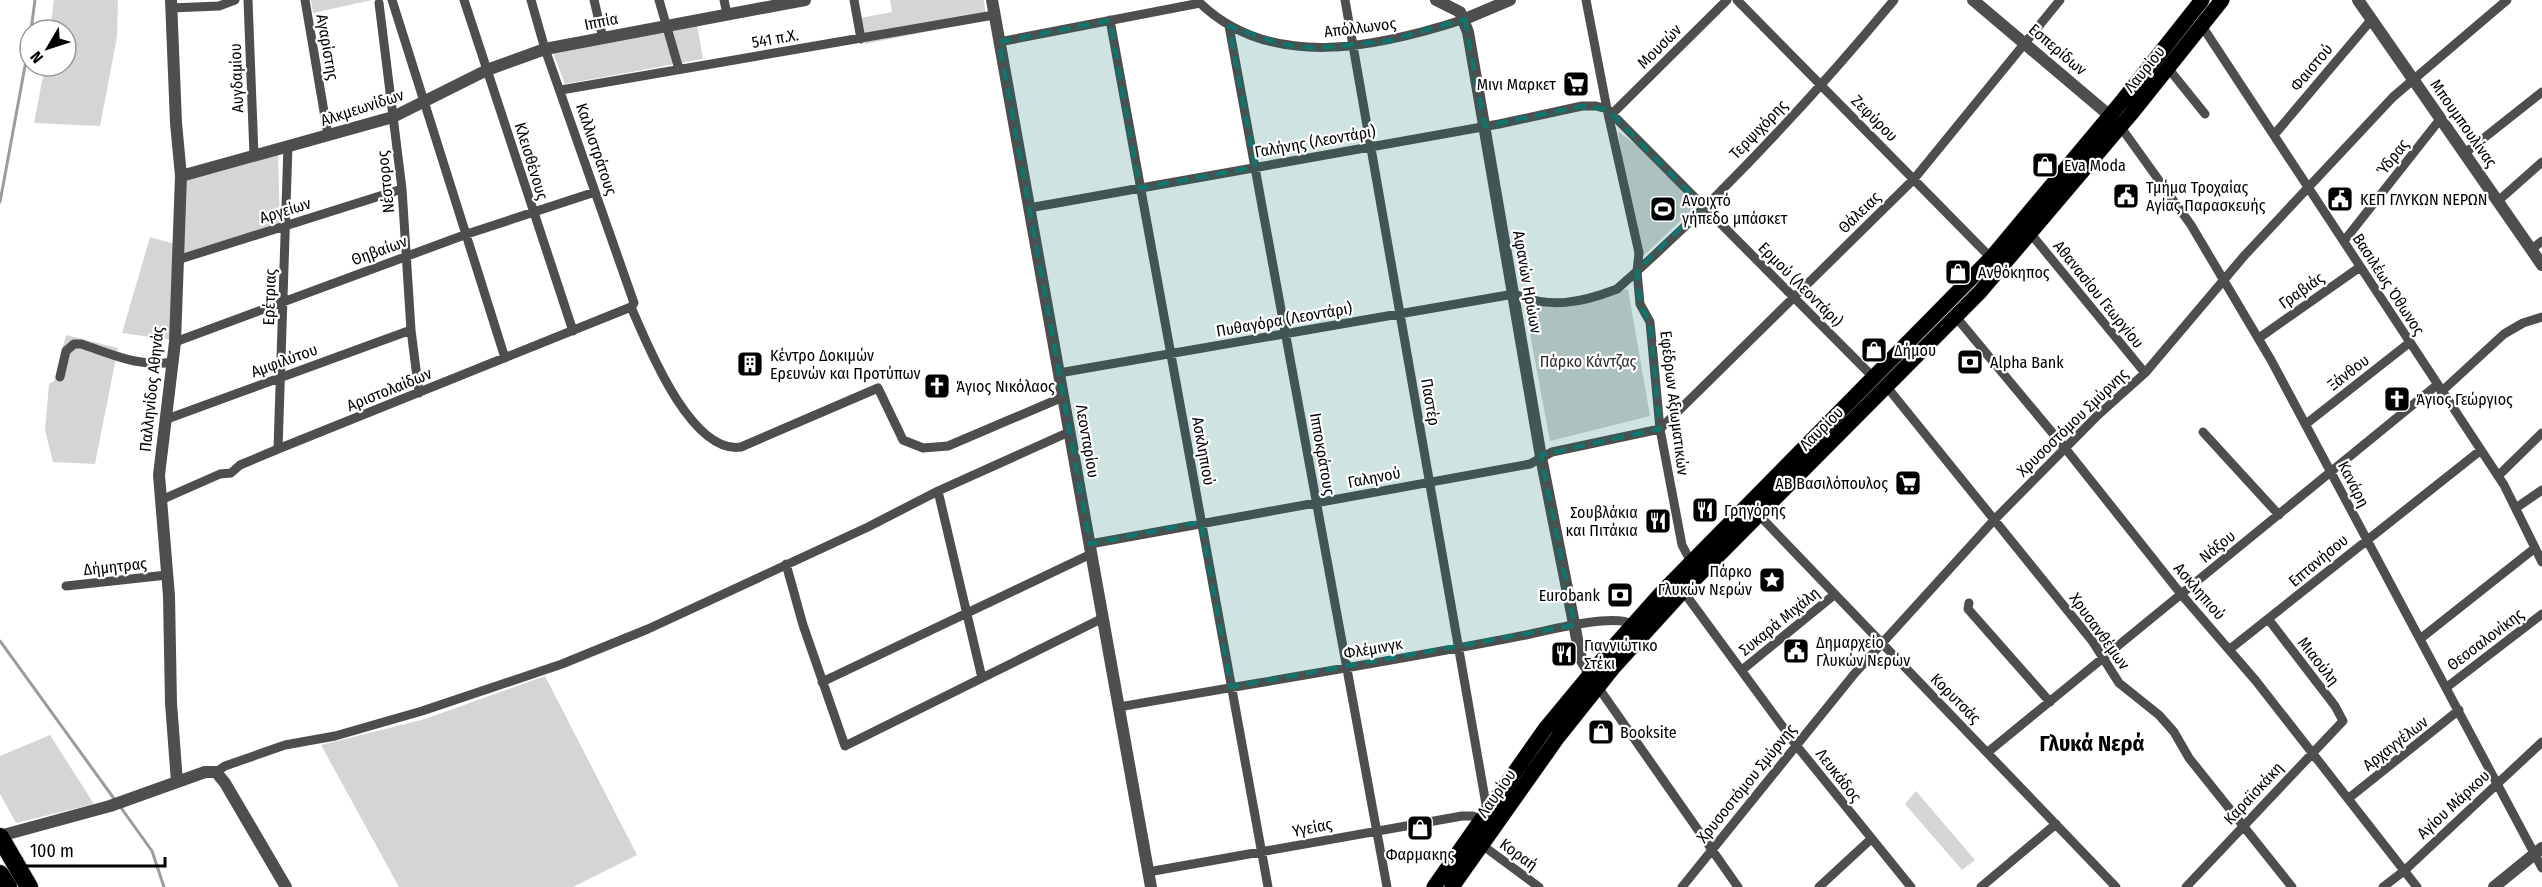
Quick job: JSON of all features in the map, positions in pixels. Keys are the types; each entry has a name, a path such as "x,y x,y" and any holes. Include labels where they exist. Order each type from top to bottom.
{"highway":[{"path":"0,836 29,887"},
{"path":"0,874 8,887"}],"main road":[{"name":"Λαυρίου","path":"1880,383 1956,317 2031,234 2202,0"},
{"name":"Λαυρίου","path":"1434,887 1545,729 1683,591 1754,510 1880,383 2116,120 2168,68 2222,0"},
{"name":"Λαυρίου","path":"1452,887 1558,736 1632,624 1691,562 1754,510"}],"street":[{"path":"171,4 219,6 235,0"},
{"name":"Αυγδαμίου","path":"248,0 254,154"},
{"name":"Αγαρίστης","path":"305,0 328,135"},
{"path":"392,0 505,358"},
{"name":"Κλεισθένους","path":"464,0 573,331"},
{"name":"Καλλιστράτους","path":"531,0 545,49 634,303 631,307 655,363 673,393 698,427 712,440 724,447 741,447 878,388 903,440 923,448 948,446 1063,397"},
{"path":"594,0 603,38"},
{"path":"659,0 679,69"},
{"path":"724,0 727,14"},
{"name":"Ιππία","path":"545,49 805,0"},
{"path":"854,0 861,39"},
{"name":"Λεονταρίου","path":"992,0 1151,887"},
{"name":"Παστέρ","path":"1345,0 1459,648 1484,815"},
{"path":"1436,0 1460,12 1465,19 1510,0"},
{"name":"Εφέδρων Αξιωματικών","path":"1586,0 1639,253 1637,271 1640,304 1650,322 1660,429 1682,545 1691,562"},
{"name":"Μουσών","path":"1609,111 1726,0"},
{"name":"Ζεφύρου","path":"1737,0 1991,258"},
{"name":"Τερψιχόρης","path":"1514,294 1534,302 1567,303 1591,299 1617,289 1703,206 1821,85 1894,0"},
{"name":"Εσπερίδων","path":"1973,0 2116,120"},
{"name":"Θάλειας","path":"1660,429 1914,179 2060,0"},
{"name":"Μπουμπουλίνας","path":"2358,0 2542,265"},
{"name":"Χρυσοστόμου Σμύρνης","path":"1682,887 1881,644 1994,520 2065,448 2145,373 2224,279 2413,79 2507,0"},
{"path":"999,42 1199,2"},
{"name":"Απόλλωνος","path":"1199,2 1229,26 1257,38 1316,48 1353,46 1407,36 1465,19"},
{"name":"Νέστορος","path":"379,3 402,189 411,330 419,393"},
{"name":"Παλληνίδος Αθηνάς","path":"171,4 176,123 181,176 175,342 159,475 167,575 171,704 177,782"},
{"name":"541 π.Χ.","path":"561,90 994,15"},
{"name":"Αφανών Ηρώων","path":"1465,19 1541,457 1584,666 1594,681"},
{"name":"Φαιστού","path":"2274,135 2372,19"},
{"name":"Ασκληπιού","path":"1110,20 1268,887"},
{"name":"Ιπποκράτους","path":"1229,26 1387,887"},
{"name":"Βασιλέως Όθωνος","path":"2202,26 2309,187 2409,344 2498,476 2517,508 2542,562"},
{"name":"Αλκμεωνίδων","path":"181,176 393,117 487,70 545,49"},
{"path":"2168,68 2205,114"},
{"path":"2465,153 2542,92"},
{"name":"Γαλήνης (Λεοντάρι)","path":"1029,208 1485,126 1582,106 1596,106 1609,111"},
{"name":"Ερμού (Λεοντάρι)","path":"1609,111 1880,383"},
{"name":"Ύδρας","path":"2344,241 2441,118"},
{"name":"Κανάρη","path":"2116,120 2191,225 2259,338 2366,540 2460,710 2497,783 2539,851 2542,868"},
{"name":"Ερέτριας","path":"278,449 288,146"},
{"path":"2498,201 2542,162"},
{"name":"Αργείων","path":"177,260 402,189"},
{"name":"Θηβαίων","path":"175,342 466,234 595,192"},
{"name":"Αθανασίου Γεωργίου","path":"2031,234 2145,373"},
{"path":"2531,250 2542,241"},
{"name":"Γραβιάς","path":"2259,338 2361,267"},
{"name":"Πυθαγόρα (Λεοντάρι)","path":"1059,373 1514,294"},
{"name":"Αριστολαίδων","path":"161,500 220,474 231,473 240,465 278,449 631,307"},
{"name":"Ασκληπιού","path":"1956,317 2065,448 2181,594 2230,649 2417,887"},
{"name":"Νάξου","path":"1988,752 2330,471 2516,326 2542,317"},
{"name":"Αμφιλύτου","path":"167,419 411,330"},
{"path":"60,377 66,351 74,344 81,344 138,363 173,362"},
{"name":"Ξάνθου","path":"2306,424 2409,344"},
{"name":"Χρυσανθέμων","path":"1880,383 2093,642 2125,689 2170,726 2192,762 2292,887"},
{"name":"Γαληνού","path":"822,682 969,614 1090,549 1201,522 1530,464 1552,452 1660,429"},
{"path":"0,836 110,806 205,772 216,772 225,766 285,745 335,736 422,711 562,664 648,629 938,491 1069,432"},
{"path":"2203,432 2279,515"},
{"path":"2498,476 2542,433"},
{"name":"Επτανήσου","path":"2230,649 2481,450"},
{"path":"2517,508 2542,490"},
{"path":"938,491 961,590 969,614 982,678"},
{"name":"Κορυτσάς","path":"1754,510 2116,887"},
{"path":"2420,639 2535,548"},
{"path":"786,564 822,682 845,746 1103,618"},
{"name":"Δήμητρας","path":"66,586 167,575"},
{"name":"Λευκάδος","path":"1683,591 1796,745 1911,887"},
{"name":"Συκαρά Μιχάλη","path":"1742,670 1834,595"},
{"path":"1969,603 1968,609 1990,636 2050,702"},
{"name":"Θεσσαλονίκης","path":"2447,687 2542,614"},
{"name":"Φλέμινγκ","path":"1119,706 1459,648 1575,625 1621,619 1632,624"},
{"name":"Μιαούλη","path":"2269,620 2335,706 2343,721"},
{"path":"1594,681 1738,887"},
{"name":"Αρχαγγέλων","path":"2349,798 2460,710"},
{"name":"Καραϊσκάκη","path":"2186,887 2343,721"},
{"name":"Αγίου Μάρκου","path":"2383,887 2404,871 2542,742"},
{"path":"216,772 225,783 286,887"},
{"name":"Υγείας","path":"1148,872 1377,830 1484,815"},
{"path":"1981,887 2056,824"},
{"path":"1819,887 1871,840"},
{"name":"Κοραή","path":"1482,845 1539,887"},
{"path":"2494,887 2539,851"}],"highlighted area":[{"path":"1465,19 1485,126 1582,106 1607,109 1703,206 1637,271 1640,304 1650,322 1660,429 1541,455 1575,625 1231,687 1201,522 1090,544 999,42 1110,20 1140,188 1255,167 1229,26 1281,44 1316,48 1387,41"}],"green space":[{"path":"54,0 118,0 117,37 100,126 34,123 43,78 78,78 78,18 52,18"},
{"path":"311,0 372,0 313,13"},
{"path":"890,0 984,0 986,20 865,44 860,18 892,12"},
{"path":"697,24 703,59 565,84 553,53"},
{"path":"1618,131 1643,150 1698,204 1636,263"},
{"path":"278,153 280,224 181,254 185,180"},
{"path":"150,237 175,244 172,340 122,333"},
{"name":"Πάρκο Κάντζας","path":"1628,289 1650,416 1550,441 1525,307"},
{"path":"66,335 118,348 95,464 53,462 45,430 49,384 54,381"},
{"path":"545,676 637,855 573,887 399,887 321,745 425,719"},
{"path":"50,735 94,804 16,823 0,794 0,756"},
{"path":"1916,791 1975,860 1962,870 1905,804"}],"waterway":[{"path":"33,18 35,0"},
{"path":"0,202 23,78"},
{"path":"0,641 115,800"},
{"path":"119,805 152,851 164,887"}],"place":[{"name":"Μινι Μαρκετ","path":"1576,84"},
{"name":"Eva Moda","path":"2045,165"},
{"name":"Τμήμα Τροχαίας Αγίας Παρασκευής","path":"2126,196"},
{"name":"ΚΕΠ ΓΛΥΚΩΝ ΝΕΡΩΝ","path":"2340,199"},
{"name":"Ανοιχτό γήπεδο μπάσκετ","path":"1663,209"},
{"name":"Ανθόκηπος","path":"1958,272"},
{"name":"Δήμου","path":"1874,350"},
{"name":"Alpha Bank","path":"1970,362"},
{"name":"Κέντρο Δοκιμών Ερευνών και Προτύπων","path":"750,364"},
{"name":"Άγιος Νικόλαος","path":"937,386"},
{"name":"Άγιος Γεώργιος","path":"2397,399"},
{"name":"ΑΒ Βασιλόπουλος","path":"1908,483"},
{"name":"Γρηγόρης","path":"1705,510"},
{"name":"Σουβλάκια και Πιτάκια","path":"1658,521"},
{"name":"Πάρκο Γλυκών Νερών","path":"1772,580"},
{"name":"Eurobank","path":"1620,595"},
{"name":"Δημαρχείο Γλυκών Νερών","path":"1796,651"},
{"name":"Γιαννιώτικο Στέκι","path":"1564,654"},
{"name":"Booksite","path":"1601,732"},
{"name":"Φαρμακης","path":"1420,828"}],"district":[{"name":"Γλυκά Νερά","path":"2092,743"}]}
